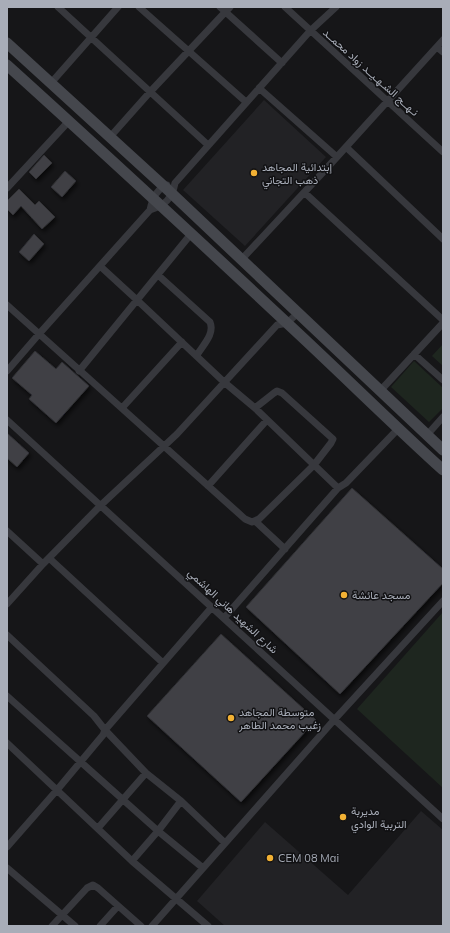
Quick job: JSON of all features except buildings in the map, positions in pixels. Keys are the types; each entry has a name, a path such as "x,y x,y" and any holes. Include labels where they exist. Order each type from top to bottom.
{"main road":[{"path":"7,43 173,194 443,450"},
{"path":"7,65 153,197 281,321 443,470"}],"street":[{"path":"58,7 208,145"},
{"path":"50,83 118,7"},
{"path":"139,7 246,102"},
{"name":"نـهــج الشـهـيــد زواد محمــد","path":"285,7 443,152"},
{"path":"7,371 150,210 161,206 173,194 175,183 208,145 310,31 336,7"},
{"path":"110,137 225,9 282,63"},
{"path":"241,260 305,193 443,40"},
{"path":"437,46 443,52"},
{"path":"259,88 337,157"},
{"path":"7,188 69,121"},
{"path":"346,147 443,239"},
{"path":"150,210 153,197 164,186 175,183"},
{"path":"305,193 443,322 380,391"},
{"path":"79,371 191,234"},
{"path":"100,266 197,355 224,382 255,408 338,488"},
{"path":"158,275 210,322 212,326 210,336 197,355"},
{"path":"7,604 43,564 101,505 164,447 281,321 288,304"},
{"path":"7,305 245,519 252,522 259,519 314,465 331,443 332,439 282,393 274,393 255,408"},
{"path":"281,321 298,313"},
{"path":"122,408 182,342"},
{"path":"414,354 443,380"},
{"path":"427,435 443,417"},
{"name":"شارع الشهيد هاني الهاشمي","path":"7,420 443,819"},
{"path":"208,486 266,420"},
{"path":"224,618 338,488 346,483 398,429"},
{"path":"255,521 285,549"},
{"path":"7,531 43,564"},
{"path":"49,558 163,663"},
{"path":"152,926 334,720 443,601"},
{"path":"7,847 57,790 103,735 105,730 212,607"},
{"path":"7,636 94,716 105,730 146,773 181,801 225,843"},
{"path":"7,696 158,831 203,868"},
{"path":"7,743 132,861 208,926"},
{"path":"98,828 146,773"},
{"path":"132,861 181,801"},
{"path":"7,868 75,926"},
{"path":"52,926 88,888 93,885 141,926"},
{"path":"100,926 118,906"}],"shaded area":[{"name":"إبتدائية المجاهد ذهب التجاني","path":"264,100 326,157 245,246 183,190"},
{"path":"443,344 443,366 432,356"},
{"path":"414,361 443,388 443,408 429,422 391,387"},
{"path":"443,612 443,788 357,709"},
{"path":"421,811 443,830 443,926 225,926 197,901 265,822 348,895"}],"place":[{"name":"إبتدائية المجاهد ذهب التجاني","path":"254,173"},
{"name":"مسجد عائشة","path":"344,595"},
{"name":"متوسطة المجاهد زغيب محمد الطاهر","path":"231,718"},
{"name":"مديربة التربية الوادي","path":"343,817"},
{"name":"CEM 08 Mai","path":"270,858"}]}
